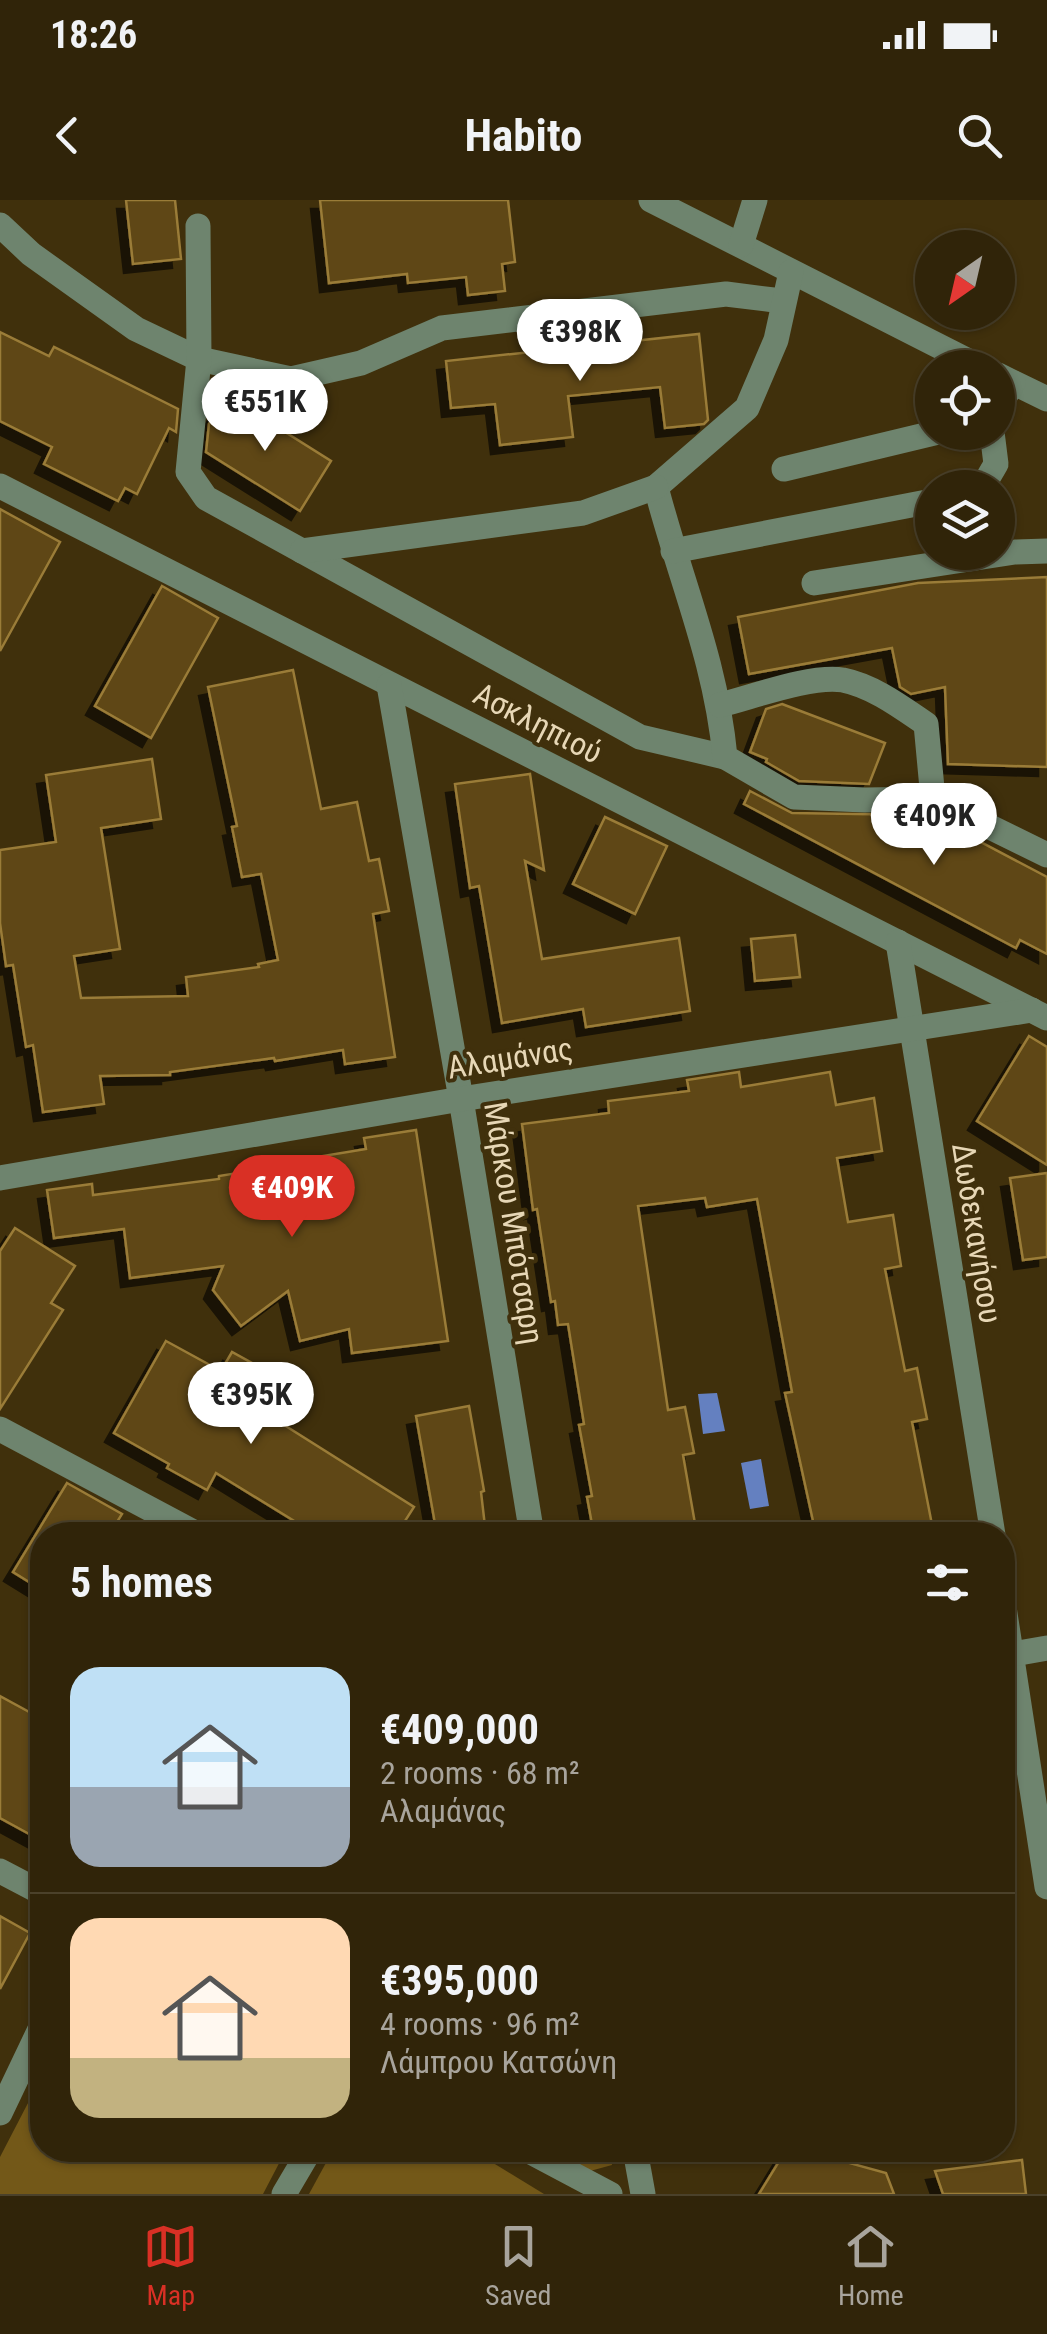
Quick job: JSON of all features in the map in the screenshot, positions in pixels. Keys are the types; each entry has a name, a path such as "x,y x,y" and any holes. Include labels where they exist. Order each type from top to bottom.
{"street":[{"path":"652,200 946,350"},
{"path":"741,246 755,200"},
{"path":"0,225 31,254 136,330 199,358 292,378 361,363 442,328 726,294 782,301"},
{"path":"198,226 199,358 188,472 206,498 640,736 725,757 794,797 933,798 1047,856"},
{"path":"302,552 582,513 656,487 747,408 776,340 791,272"},
{"path":"1015,384 1047,399"},
{"path":"784,470 915,438"},
{"name":"Ασκληπιού","path":"0,486 1039,1014"},
{"path":"656,487 672,550 700,623 720,705 725,757"},
{"path":"672,550 915,504"},
{"path":"814,583 1015,552 1047,551"},
{"path":"720,705 841,680 874,691 926,724 933,798"},
{"name":"Μάρκου Μπότσαρη","path":"389,684 530,1522"},
{"name":"Δωδεκανήσου","path":"898,942 991,1522"},
{"name":"Αλαμάνας","path":"0,1178 461,1099 910,1029 1039,1014"},
{"path":"0,1429 175,1522"},
{"path":"1015,1654 1047,1648"},
{"path":"1015,1701 1047,1887"},
{"path":"0,1871 30,1887"},
{"path":"0,2113 30,2049"},
{"path":"284,2194 303,2162"},
{"path":"550,2162 610,2194"},
{"path":"637,2162 642,2194"}],"shaded area":[{"path":"30,2099 30,2162 280,2162 263,2194 0,2194 0,2157"},
{"path":"326,2162 492,2162 544,2194 309,2194"},
{"path":"573,2162 612,2162 612,2165 590,2171"}],"water":[{"path":"717,1393 725,1431 703,1434 698,1394"},
{"path":"761,1459 769,1506 750,1509 741,1463"}],"building":[{"path":"126,200 175,200 181,259 133,264"},
{"path":"320,200 508,200 515,262 502,264 505,291 468,295 466,277 408,283 407,274 329,283"},
{"path":"0,332 49,356 54,347 178,409 176,432 169,428 137,494 125,488 118,501 44,464 52,447 0,421"},
{"path":"699,334 708,420 704,424 665,428 660,387 568,396 573,437 500,445 495,404 451,408 446,361"},
{"path":"228,396 331,461 300,511 206,452 209,424"},
{"path":"0,509 60,542 0,651"},
{"path":"1047,577 1047,767 948,764 945,687 911,694 900,687 892,648 749,674 738,617 918,583"},
{"path":"162,586 218,618 151,738 95,706"},
{"path":"293,670 321,809 357,802 369,861 379,859 389,911 373,914 395,1057 345,1064 343,1050 170,1075 100,1076 104,1104 43,1112 33,1045 26,1047 13,965 6,966 0,923 0,850 56,842 46,775 152,759 161,819 101,828 120,949 74,956 81,998 188,996 186,977 259,967 258,964 278,960 261,874 242,877 232,827 237,826 208,687"},
{"path":"782,704 885,743 869,784 799,781 750,752 766,709"},
{"path":"530,774 544,870 525,861 542,959 679,938 690,1011 586,1027 583,1009 502,1023 479,886 470,888 455,784"},
{"path":"750,791 792,813 917,815 951,833 954,828 1047,877 1047,954 1020,940 1016,948 744,804"},
{"path":"605,817 667,846 635,914 573,884"},
{"path":"795,935 800,977 755,981 751,939"},
{"path":"1029,1036 1047,1047 1047,1165 977,1121"},
{"path":"739,1072 741,1087 830,1072 836,1105 874,1098 882,1151 837,1158 848,1222 893,1215 901,1266 885,1269 905,1371 917,1368 927,1419 912,1422 931,1522 813,1522 785,1393 792,1392 757,1199 707,1207 705,1198 638,1206 668,1410 685,1407 694,1453 683,1455 695,1522 592,1522 587,1497 592,1496 579,1425 584,1424 568,1324 558,1325 555,1301 551,1302 522,1124 609,1113 608,1101 689,1091 687,1080"},
{"path":"416,1130 448,1341 352,1353 349,1329 300,1341 288,1291 241,1326 213,1290 223,1266 130,1278 124,1229 54,1238 47,1190 92,1184 93,1195 219,1179 366,1149 364,1138"},
{"path":"1047,1173 1047,1257 1023,1260 1010,1178"},
{"path":"15,1228 75,1266 51,1303 63,1310 0,1409 0,1251"},
{"path":"166,1341 221,1371 232,1352 272,1374 254,1406 414,1507 404,1522 296,1522 216,1473 207,1490 114,1433"},
{"path":"469,1406 484,1491 481,1492 484,1522 435,1522 416,1416"},
{"path":"67,1483 122,1514 117,1522 43,1522"},
{"path":"30,1544 30,1583 13,1572"},
{"path":"0,1696 30,1712 30,1834 0,1818"},
{"path":"0,1916 30,1933 0,1989"},
{"path":"1022,2160 1026,2194 943,2194 935,2171 1015,2162"},
{"path":"779,2162 846,2162 886,2173 894,2194 759,2194"}]}
